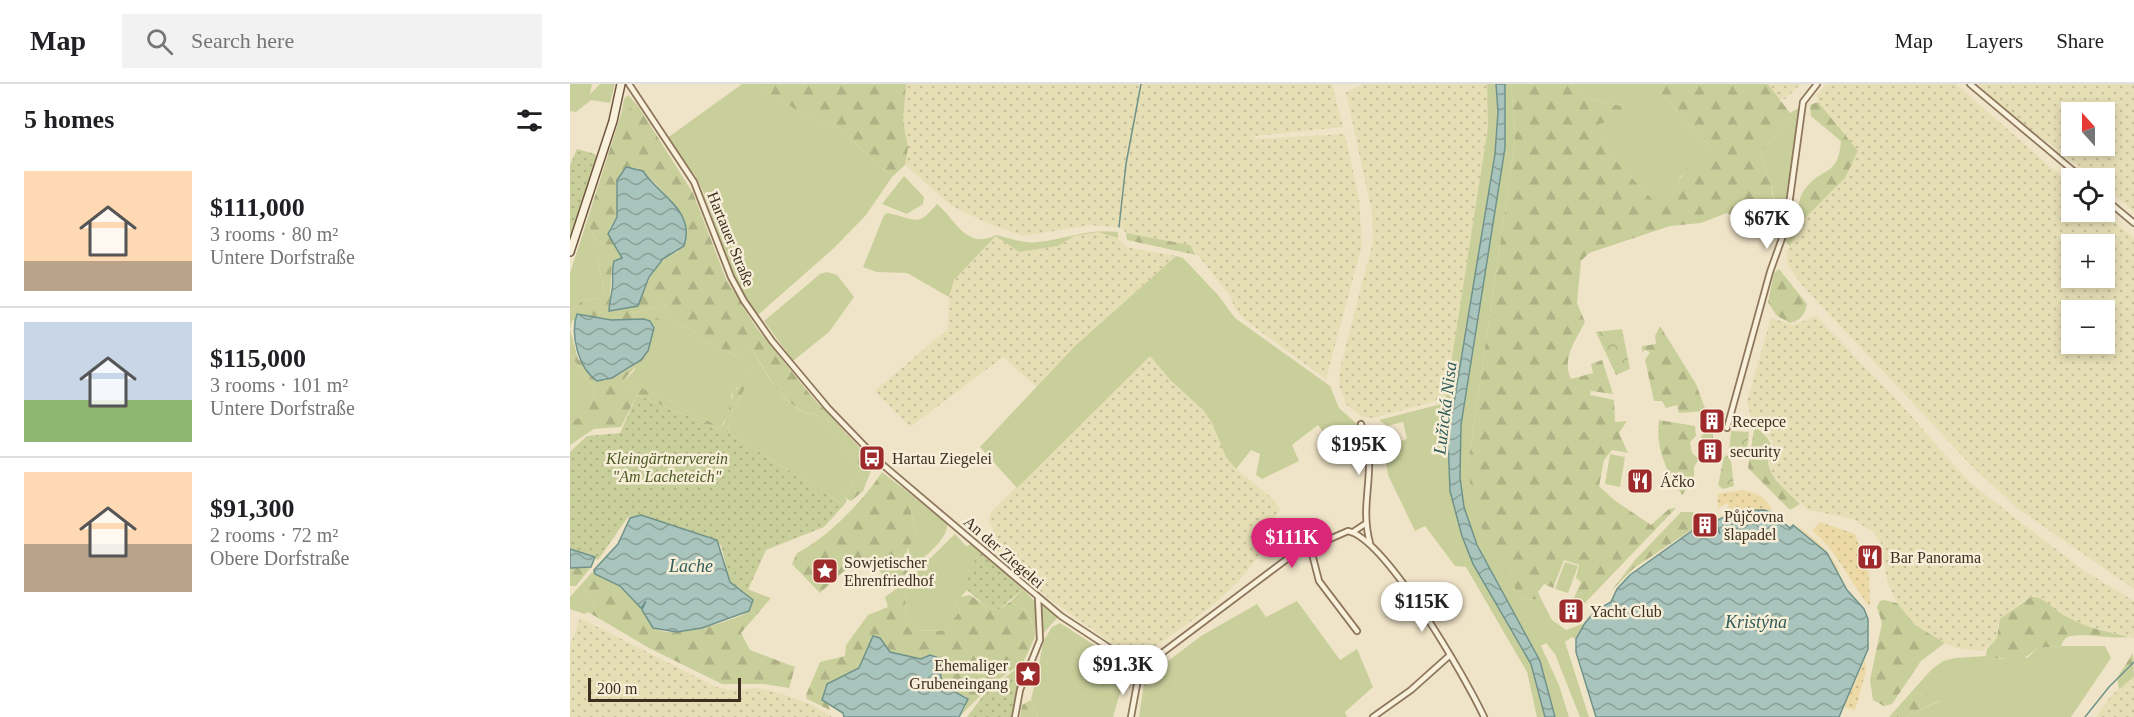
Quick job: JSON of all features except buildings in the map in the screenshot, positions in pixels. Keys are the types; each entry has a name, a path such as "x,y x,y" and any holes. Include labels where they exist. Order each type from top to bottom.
{"main road":[{"path":"570,252 613,121 621,84"}],"street":[{"name":"Hartauer Straße","path":"629,84 694,182 731,277 757,321 821,400 868,450"},
{"path":"1727,428 1770,272 1786,227 1803,102 1817,84"},
{"path":"1970,84 2070,168"},
{"path":"2115,207 2134,223"},
{"path":"1361,424 1369,451 1371,473 1364,511 1370,543"},
{"name":"An der Ziegelei","path":"868,450 1038,597 1099,643 1131,662"},
{"path":"1131,717 1138,679 1150,662 1285,560 1310,546 1340,533 1353,532 1365,524"},
{"path":"1353,532 1370,543 1397,575 1449,656 1484,717"},
{"path":"1310,546 1319,581 1357,631"},
{"path":"1015,717 1020,690 1040,640 1038,597"},
{"path":"1373,717 1411,690 1449,656"},
{"path":"1138,679 1131,662 1150,662"}],"shaded area":[{"path":"906,84 1332,84 1343,127 1255,136 1256,139 1345,134 1359,199 1362,245 1326,379 1245,320 1235,309 1230,296 1190,245 1126,233 1122,228 1090,225 1024,236 989,224 952,206 905,165 908,148 903,120"},
{"path":"1364,84 1487,84 1488,102 1488,127 1447,398 1373,418 1362,417 1346,404 1339,385 1340,369 1373,241 1372,213 1346,92"},
{"path":"1768,84 1801,84 1785,99 1780,99"},
{"path":"1826,84 1956,84 2061,176 2061,222 2115,222 2134,238 2134,589 2017,508 1970,464 1801,284 1787,263 1787,251 1805,218 1845,178 1858,152 1820,108 1817,95"},
{"path":"1978,84 2134,84 2134,212 2115,196 2115,168 2082,168 2066,156 2115,156 2115,102 2061,102 2061,152 2007,112"},
{"path":"1099,232 1118,238 1126,247 1176,256 1075,346 1037,387 1003,357 910,427 875,391 948,329 949,297 954,280 997,236 1019,252 1058,246 1074,236"},
{"path":"1816,316 1897,400 1970,483 2083,570 2134,601 2134,638 2076,623 2034,596 2020,603 1998,625 1997,638 1983,651 1957,648 1915,625 1897,603 1887,581 1881,543 1873,532 1853,519 1809,510 1783,488 1772,473 1767,459 1773,446 1771,439 1753,424 1747,402 1771,318 1793,325"},
{"path":"1150,356 1171,382 1203,410 1212,423 1226,457 1236,469 1271,497 1280,509 1266,532 1260,555 1238,582 1213,605 1161,643 1142,653 1131,654 1117,647 1052,601 989,547 997,538 989,521 991,512"},
{"path":"580,618 716,687 730,690 757,688 780,693 812,705 832,717 570,717 570,646"},
{"path":"2134,677 2134,717 2096,717 2111,696"}],"green space":[{"path":"570,84 592,84 590,94 600,84 615,84 610,103 591,100 576,112 570,111"},
{"path":"742,84 755,84 804,115 835,125 892,177 866,215 835,247 758,315 743,294 730,266 695,175 666,139"},
{"path":"755,84 906,84 903,120 908,148 905,165 892,177 835,125 804,115"},
{"path":"1487,84 1496,84 1498,112 1495,154 1455,400 1450,491 1473,564 1531,664 1545,717 1537,717 1527,672 1466,567 1455,566 1425,526 1415,531 1388,475 1383,446 1407,439 1403,422 1387,426 1379,420 1445,403 1488,127"},
{"path":"1505,84 1511,84 1515,132 1513,156 1468,464 1478,519 1522,600 1541,599 1552,620 1566,630 1585,623 1576,639 1572,637 1565,642 1589,717 1580,717 1555,654 1546,643 1541,646 1559,685 1569,717 1555,717 1540,661 1477,545 1464,507 1460,477 1461,425 1505,148"},
{"path":"1511,84 1577,84 1586,98 1621,106 1630,115 1593,126 1614,159 1653,200 1663,194 1673,195 1688,168 1714,152 1653,84 1768,84 1790,113 1790,117 1759,155 1771,182 1774,208 1784,217 1778,226 1765,228 1752,226 1727,213 1701,223 1670,226 1589,253 1581,261 1577,303 1585,322 1571,350 1568,372 1571,379 1593,373 1591,364 1602,360 1613,394 1591,391 1590,395 1614,400 1615,422 1627,421 1619,433 1628,453 1612,450 1604,460 1599,486 1614,500 1651,525 1669,509 1676,508 1585,603 1574,598 1581,582 1576,578 1579,565 1564,560 1553,588 1544,584 1538,592 1541,599 1522,600 1482,529 1470,485 1468,464 1513,156 1515,132"},
{"path":"1577,84 1653,84 1714,152 1681,176 1673,195 1653,200 1614,159 1592,125 1629,115 1621,106 1586,98"},
{"path":"628,95 638,106 622,111 624,99"},
{"path":"1818,102 1858,151 1845,178 1805,218 1790,246 1784,240 1796,216 1803,192 1833,166 1839,153 1841,141 1811,116 1810,105"},
{"path":"638,106 693,193 726,279 755,326 813,398 874,463 863,491 851,501 845,498 861,467 826,426 825,422 829,420 801,410 785,398 753,350 736,356 702,340 691,329 676,323 663,302 656,307 633,313 634,318 660,320 659,332 647,356 622,383 624,388 633,391 642,388 720,427 724,424 733,395 729,385 737,389 749,370 748,383 732,413 729,433 637,395 621,427 594,429 570,445 570,422 581,417 587,410 595,390 570,354 570,329 570,312 582,301 603,298 604,289 598,261 607,246 596,241 587,221 622,111","holes":["637,168 673,202 684,218 685,231 678,252 657,267 633,304 623,309 609,311 612,265 623,258 613,243 609,229 619,208 617,182 619,177","588,315 608,321 644,319 654,328 647,348 637,362 631,368 604,381 578,359 570,329 572,321"]},
{"path":"1800,107 1793,175 1780,238 1765,230 1778,226 1771,182 1759,155 1790,117 1790,113"},
{"path":"577,149 595,154 597,157 570,238 570,165"},
{"path":"904,176 924,197 923,204 907,214 882,204"},
{"path":"937,204 963,232 977,239 986,239 996,235 1033,242 1048,241 1087,233 1107,231 1118,232 1118,238 1098,232 1074,236 1058,246 1019,252 996,236 954,280 949,297 907,273 877,272 863,267 884,215 888,213 916,220 925,216"},
{"path":"587,221 596,241 608,246 598,261 604,289 603,298 582,301 570,312 570,273"},
{"path":"1126,233 1190,245 1196,255 1127,240"},
{"path":"1176,256 1183,258 1218,295 1235,318 1330,386 1339,408 1358,425 1360,435 1334,447 1318,425 1292,445 1299,461 1262,479 1256,475 1260,454 1251,450 1236,469 1226,457 1212,423 1203,410 1171,381 1150,356 1017,488 980,447 1075,346"},
{"path":"1779,269 1807,304 1802,316 1790,323 1776,315 1768,302 1774,273"},
{"path":"827,272 837,275 854,297 829,332 793,361 764,321 820,274"},
{"path":"663,302 676,323 691,329 702,340 736,356 753,350 773,384 786,399 802,411 829,420 826,426 861,467 845,498 847,501 844,505 729,433 731,414 746,385 748,371 740,387 731,389 732,398 729,410 720,427 642,388 633,391 624,388 621,383 635,370 633,313 656,307"},
{"path":"1660,326 1696,384 1706,411 1679,413 1677,405 1666,408 1662,401 1654,401 1645,360 1650,352 1645,350 1642,352 1642,346 1656,344 1655,336"},
{"path":"1622,329 1630,369 1616,375 1596,332"},
{"path":"570,354 595,390 587,410 581,417 570,422"},
{"name":"Kleingärtnerverein \"Am Lacheteich\"","path":"637,395 729,433 844,505 824,527 766,550 746,594 730,582 721,545 691,532 644,518 628,517 598,560 570,549 570,452 587,436 620,433"},
{"path":"1659,420 1695,426 1696,436 1690,442 1692,453 1699,459 1694,467 1694,481 1682,495 1663,460 1658,431"},
{"path":"1757,428 1771,446 1768,464 1771,472 1800,504 1790,510 1748,468 1754,430"},
{"path":"1708,431 1713,433 1713,449 1707,451 1701,436"},
{"path":"1731,431 1749,432 1747,453 1729,452"},
{"path":"1610,454 1625,457 1620,487 1605,484"},
{"path":"1727,455 1731,461 1734,486 1723,489 1718,485 1724,457"},
{"path":"882,472 917,499 910,507 916,535 906,554 908,571 888,583 875,564 868,567 856,560 820,593 792,564 797,553 832,529 875,483","holes":["834,554 844,564 829,578 819,567"]},
{"path":"917,499 947,524 939,543 909,571 909,546 916,535 910,506"},
{"path":"1681,512 1693,512 1697,526 1634,568 1612,590 1635,560"},
{"path":"955,534 966,546 972,544 981,552 967,571 967,590 955,603 960,611 944,631 913,630 905,625 906,582"},
{"path":"981,552 1023,589 998,610 987,607 967,590 967,571"},
{"path":"834,553 844,564 829,578 819,568"},
{"path":"1565,562 1578,566 1568,593 1555,589"},
{"path":"591,567 576,586 570,586 570,568"},
{"path":"594,570 595,574 620,586 641,608 645,601 654,597 654,592 664,586 658,597 642,610 656,629 665,632 699,629 742,615 753,600 746,594 747,589 771,598 741,633 750,650 795,667 789,688 764,684 722,684 649,648 588,612 595,609 594,601 586,591 578,588"},
{"path":"906,582 905,625 913,630 944,631 960,611 955,603 960,597 970,595 987,607 998,610 1010,602 1029,612 1035,637 1023,663 993,683 959,717 966,706 966,696 951,692 942,685 942,666 923,659 889,652 884,642 873,636 865,659 858,669 849,676 832,681 824,689 830,710 807,699 806,695 820,662 845,656 846,645 868,615 888,607 885,597"},
{"path":"578,588 591,595 595,609 584,614 570,609 570,597"},
{"path":"1023,589 1036,603 1035,637 1029,612 1010,602"},
{"path":"2031,597 2040,599 2082,624 2129,637 2071,636 2064,640 2061,646 2038,648 2015,665 2005,658 1985,659 1987,649 1997,638 2000,619"},
{"path":"1297,601 1340,660 1357,649 1373,687 1345,712 1347,717 1139,717 1144,684 1153,685 1157,681 1159,668 1201,636 1257,604 1266,617"},
{"path":"1880,601 1897,603 1915,625 1945,643 1921,661 1892,704 1884,706 1873,700 1870,680 1882,623 1877,607"},
{"path":"1040,604 1058,617 1041,636"},
{"path":"1060,623 1116,659 1126,672 1113,717 1038,717 1031,700 1044,640 1052,627"},
{"path":"2105,646 2111,658 2071,717 1906,717 1940,701 1925,694 1931,670 1943,661 1986,656 1986,659 2027,658 2038,648"},
{"path":"2133,653 2134,677 2119,689 2117,678"},
{"path":"1033,656 1019,689 1014,717 967,717 986,692"},
{"path":"1931,670 1926,694 1941,700 1906,717 1889,717"},
{"path":"1031,700 1038,717 1020,717 1022,705"}],"sand":[{"path":"1742,490 1760,496 1772,510 1729,512 1728,503 1718,508 1717,494"},
{"path":"1820,522 1855,534 1869,574 1870,606 1836,557 1812,531"},
{"path":"1794,524 1820,544 1831,556 1840,571 1837,572 1827,553"},
{"path":"1865,660 1866,671 1855,710 1844,707"}],"water":[{"path":"1496,84 1505,84 1505,148 1461,425 1460,477 1464,507 1477,545 1540,661 1555,717 1545,717 1531,664 1473,564 1462,536 1450,491 1448,439 1495,154 1498,112"},
{"path":"626,167 643,171 674,204 685,222 686,233 684,246 663,259 649,277 638,306 609,311 614,261 622,258 608,234 617,217 617,180"},
{"path":"577,314 611,320 644,319 650,321 654,328 648,351 641,360 612,378 597,381 585,368 577,350 574,331"},
{"name":"Kristýna","path":"1764,510 1780,515 1778,518 1790,528 1793,525 1827,553 1847,590 1864,609 1868,619 1868,649 1839,717 1596,717 1576,652 1576,639 1585,623 1595,611 1611,602 1617,589 1630,575 1696,528 1714,522 1720,534 1716,521 1738,511"},
{"name":"Lache","path":"641,515 717,540 730,582 753,600 749,611 702,628 677,632 653,628 642,610 646,601 641,608 620,586 595,574 594,570 618,544 630,518"},
{"path":"570,549 595,557 591,567 570,568"},
{"path":"873,636 880,638 890,652 921,659 930,655 939,658 942,685 968,699 959,717 844,717 843,713 822,700 827,684 859,668"}],"waterway":[{"path":"1119,227 1126,164 1141,84"},
{"path":"2085,717 2109,687 2134,662"}],"place":[{"name":"Recepce","path":"1712,421"},
{"name":"security","path":"1710,451"},
{"name":"Hartau Ziegelei","path":"872,458"},
{"name":"Áčko","path":"1640,481"},
{"name":"Půjčovna šlapadel","path":"1705,525"},
{"name":"Bar Panorama","path":"1870,557"},
{"name":"Sowjetischer Ehrenfriedhof","path":"825,571"},
{"name":"Yacht Club","path":"1571,611"},
{"name":"Ehemaliger Grubeneingang","path":"1028,674"}],"water label":[{"name":"Lužická Nisa","path":"1445,408"}]}
